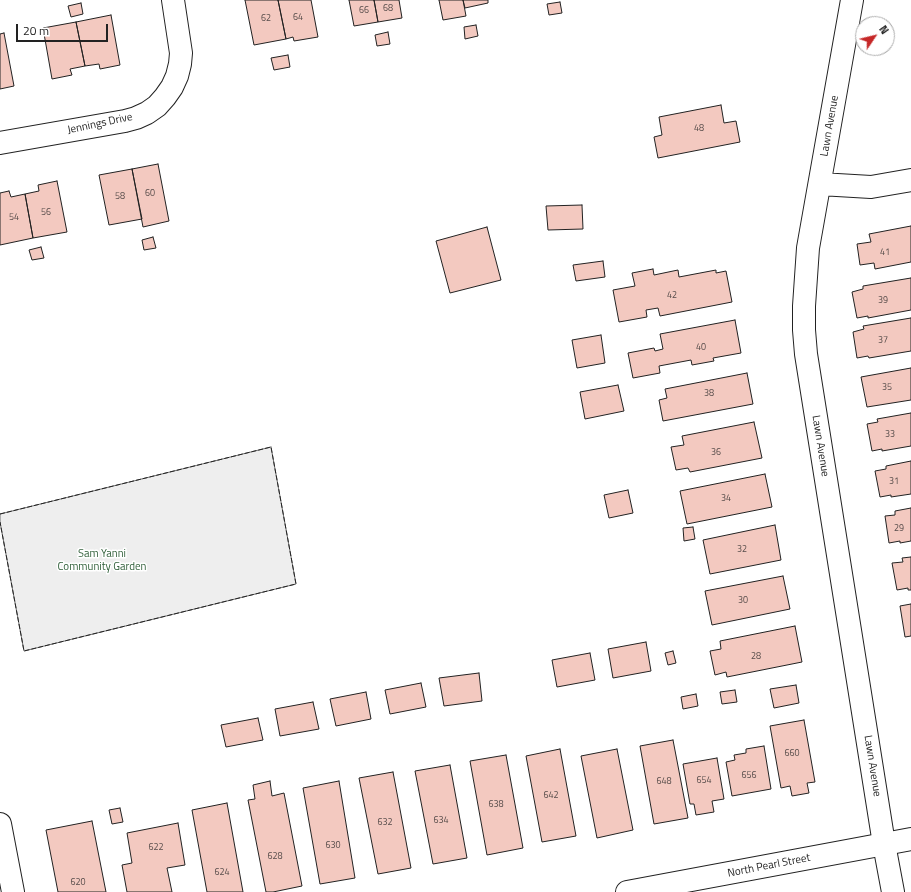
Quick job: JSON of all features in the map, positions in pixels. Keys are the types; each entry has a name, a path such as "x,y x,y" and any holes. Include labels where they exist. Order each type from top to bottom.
{"street":[{"name":"Jennings Drive","path":"0,143 125,121 147,113 157,106 172,87 180,64 180,41 173,0"},
{"name":"Lawn Avenue","path":"852,0 808,248 804,330 806,354 884,844 893,892"},
{"path":"820,184 871,187 911,180"},
{"path":"0,824 13,892"},
{"name":"North Pearl Street","path":"627,892 911,839"}],"green space":[{"name":"Sam Yanni Community Garden","path":"271,447 296,584 24,651 0,522 0,514"}],"building":[{"path":"245,0 278,0 286,39 254,45"},
{"path":"278,0 311,0 318,37 294,41 293,37 286,39"},
{"path":"349,0 374,0 378,22 354,26"},
{"path":"374,0 399,0 402,18 378,22"},
{"path":"439,0 463,0 466,16 443,20"},
{"path":"463,0 488,0 488,3 465,8"},
{"path":"560,2 562,13 549,15 547,4"},
{"path":"81,3 83,14 71,17 68,6"},
{"path":"111,15 120,65 100,69 99,64 85,66 76,22"},
{"path":"76,22 85,66 70,69 72,75 52,79 43,28"},
{"path":"476,25 478,36 465,39 464,27"},
{"path":"388,32 390,44 377,46 375,35"},
{"path":"4,33 14,86 0,89 0,34"},
{"path":"288,55 290,67 274,70 271,58"},
{"path":"721,105 724,123 736,121 740,142 658,158 654,137 662,135 659,117"},
{"path":"158,164 169,221 143,227 132,169"},
{"path":"132,169 142,219 109,225 99,175"},
{"path":"57,181 67,232 33,238 25,194 39,191 38,185"},
{"path":"9,191 11,197 25,194 33,238 0,245 0,193"},
{"path":"582,205 583,229 548,230 546,206"},
{"path":"911,226 911,262 875,269 874,263 860,265 857,244 871,242 869,234"},
{"path":"487,227 501,280 450,293 436,241"},
{"path":"153,237 156,248 144,250 142,240"},
{"path":"41,247 44,258 32,260 29,250"},
{"path":"603,261 605,277 576,281 573,265"},
{"path":"653,269 654,275 678,270 679,277 716,270 716,273 726,271 732,302 660,316 658,308 646,310 647,317 619,322 613,290 635,286 632,273"},
{"path":"911,278 911,310 868,318 868,316 857,318 852,292 863,289 863,286"},
{"path":"911,318 911,351 869,358 868,356 857,358 853,332 864,329 863,326"},
{"path":"735,320 741,353 713,358 714,361 692,365 691,360 659,366 660,373 633,378 628,353 654,348 655,351 663,349 660,334"},
{"path":"601,335 605,363 577,368 572,340"},
{"path":"911,368 911,400 867,407 861,377"},
{"path":"747,373 753,404 663,421 659,400 667,398 665,389"},
{"path":"618,385 624,411 585,419 580,392"},
{"path":"911,413 911,446 882,451 882,449 872,451 867,424 878,422 877,419"},
{"path":"754,422 762,458 690,472 688,468 676,470 671,447 684,445 682,436"},
{"path":"911,461 911,494 880,497 875,471 886,469 886,466"},
{"path":"765,474 772,507 687,524 680,491"},
{"path":"628,490 633,513 609,518 604,495"},
{"path":"911,508 911,541 889,543 885,516 895,515 895,511"},
{"path":"775,525 781,560 710,574 703,540"},
{"path":"693,527 695,539 684,541 683,528"},
{"path":"911,557 911,590 908,590 908,588 897,590 892,563 903,562 902,558"},
{"path":"783,576 790,609 712,625 705,591"},
{"path":"911,604 911,636 905,637 900,606"},
{"path":"795,626 802,662 727,677 726,672 715,675 710,651 721,649 720,641"},
{"path":"646,642 651,671 613,678 608,649"},
{"path":"673,651 676,663 668,665 665,653"},
{"path":"590,653 595,680 557,687 552,660"},
{"path":"479,673 482,701 444,706 439,678"},
{"path":"421,683 426,707 390,714 385,690"},
{"path":"796,685 799,703 774,708 770,689"},
{"path":"735,690 737,702 722,704 720,692"},
{"path":"366,692 371,719 336,726 330,699"},
{"path":"696,694 698,706 683,709 681,697"},
{"path":"313,702 319,729 280,736 275,709"},
{"path":"258,718 263,740 226,747 221,725"},
{"path":"804,720 815,782 807,783 809,793 792,796 790,786 781,788 770,726"},
{"path":"673,740 688,818 654,824 640,746"},
{"path":"764,746 771,789 732,796 726,762 735,760 734,755 746,753 746,749"},
{"path":"560,749 576,836 542,842 526,756"},
{"path":"617,749 633,830 597,838 581,756"},
{"path":"506,755 523,848 487,855 470,761"},
{"path":"717,758 724,799 712,801 714,812 696,815 694,804 690,804 683,764"},
{"path":"450,765 467,858 433,864 415,771"},
{"path":"393,772 411,868 378,874 359,778"},
{"path":"270,781 272,796 284,793 302,886 266,892 248,800 255,799 253,785"},
{"path":"339,781 355,878 320,884 303,788"},
{"path":"227,803 243,892 207,892 192,810"},
{"path":"120,808 123,822 112,824 109,810"},
{"path":"92,821 106,892 58,892 46,830"},
{"path":"178,823 185,865 167,868 172,892 127,892 122,865 132,863 127,833"}],"fence":[{"path":"0,514 271,447 296,584 24,651 0,522"}]}
